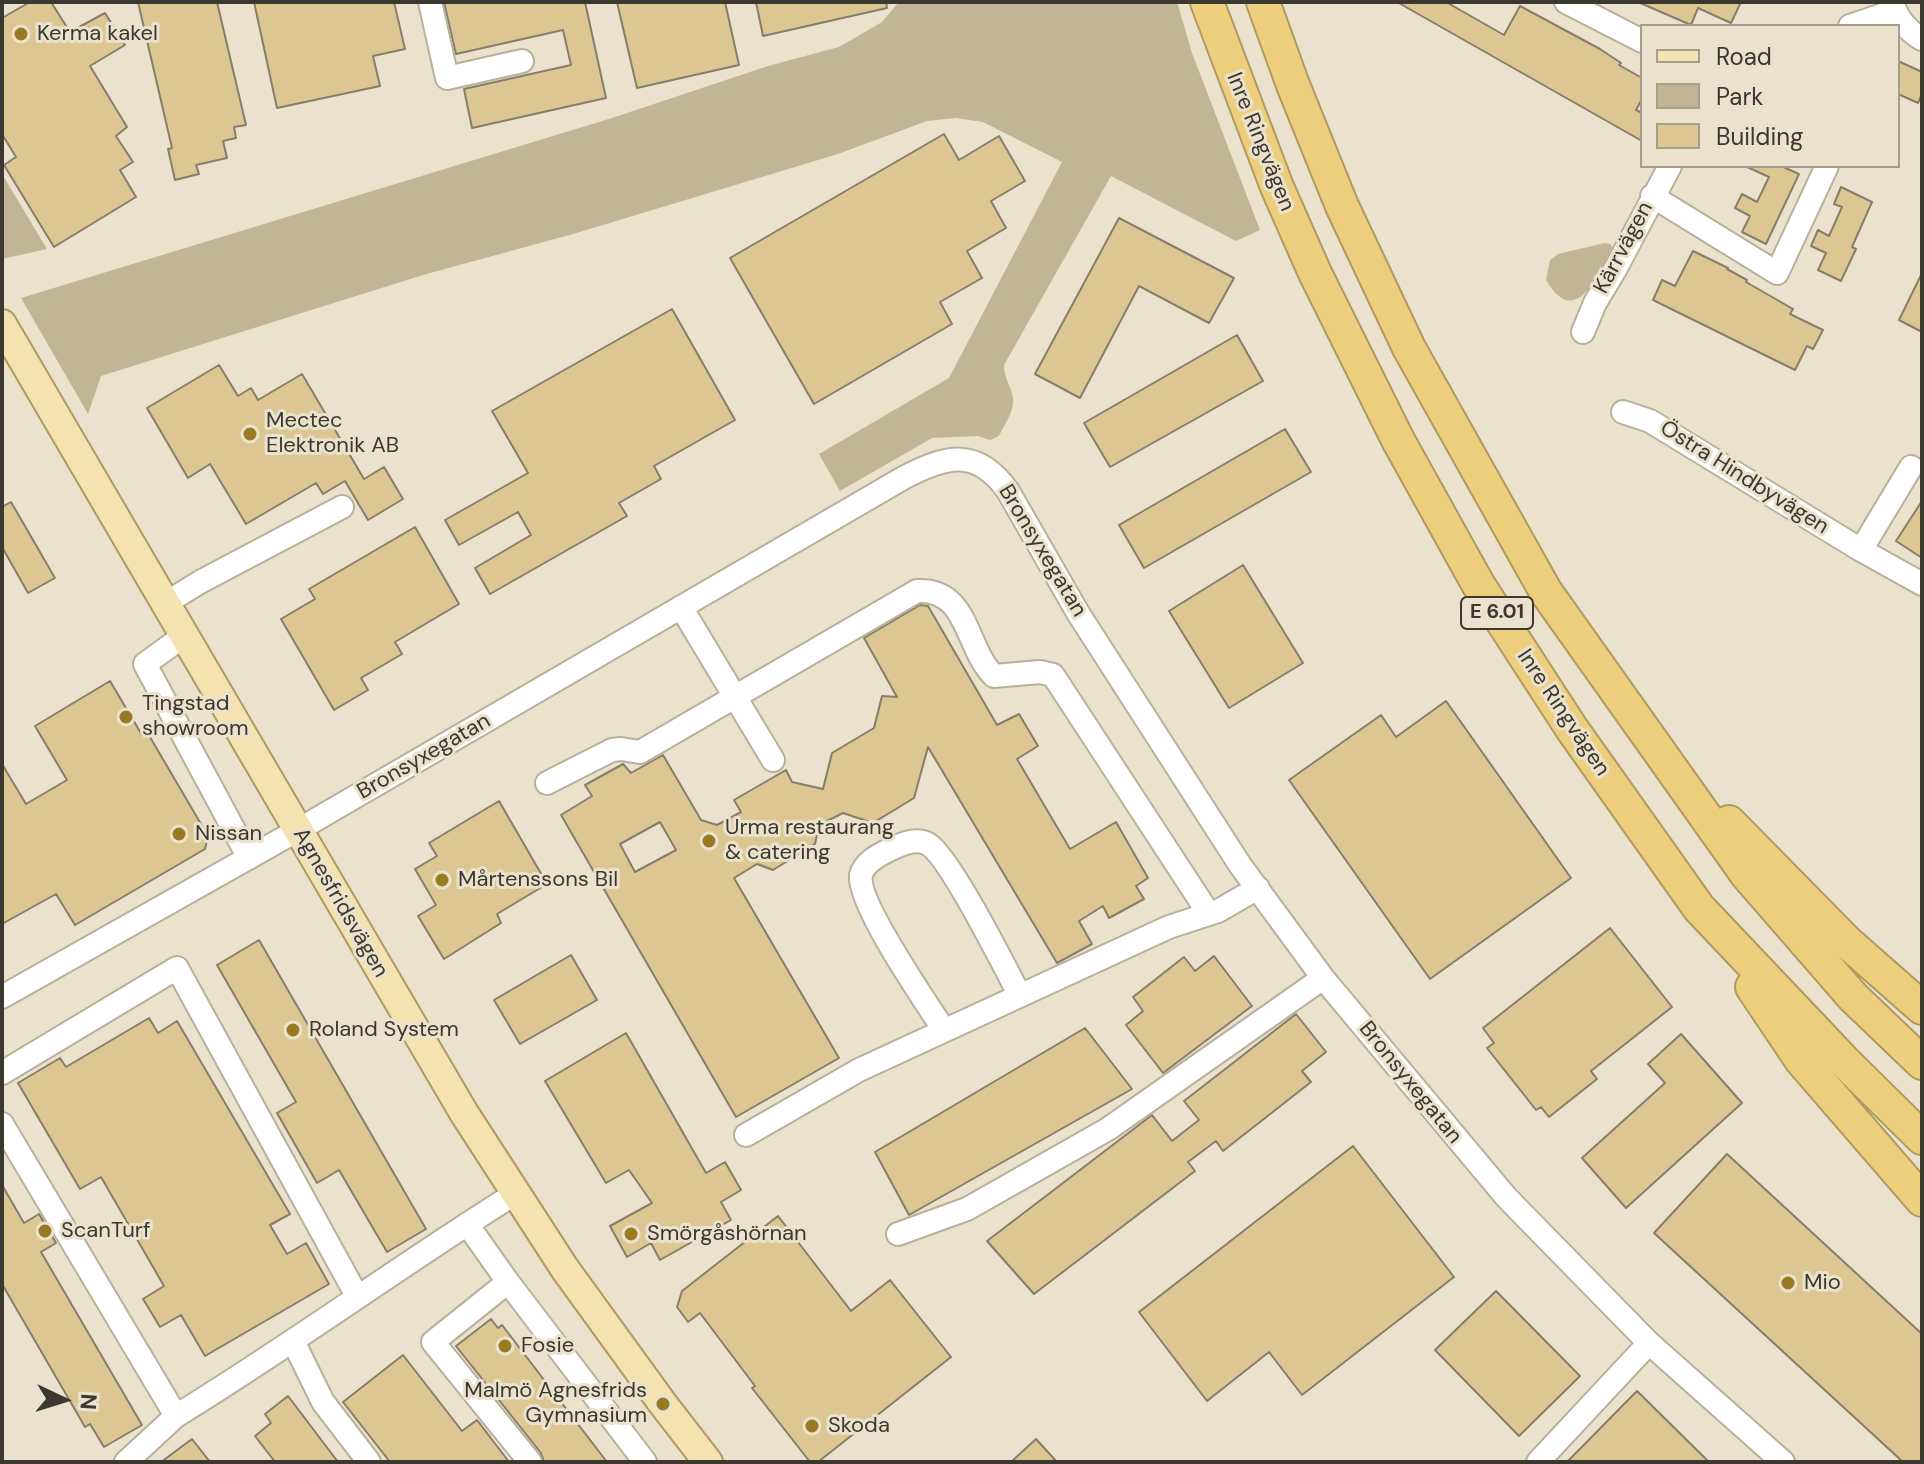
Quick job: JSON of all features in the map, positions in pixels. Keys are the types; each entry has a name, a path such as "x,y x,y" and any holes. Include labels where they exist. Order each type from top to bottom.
{"highway":[{"name":"Inre Ringvägen","path":"1207,2 1277,187 1315,273 1436,511 1526,660 1699,908 1844,1061 1922,1138"},
{"name":"E 6.01","path":"1263,2 1342,206 1409,348 1546,592 1747,875 1853,997 1922,1063"},
{"path":"1652,742 1847,942 1922,1008"},
{"path":"1699,908 1801,1060 1922,1200"}],"main road":[{"name":"Agnesfridsvägen","path":"2,324 406,1018 565,1269 708,1462"}],"street":[{"path":"430,2 447,78 522,61"},
{"path":"1566,2 1640,40"},
{"path":"1855,24 1893,7 1913,34 1922,39"},
{"name":"Kärrvägen","path":"1583,332 1669,168"},
{"path":"1652,196 1777,273 1826,168"},
{"name":"Östra Hindbyvägen","path":"1623,412 1650,421 1922,584"},
{"name":"Bronsyxegatan","path":"2,997 937,461 968,461 985,466 1008,491 1078,613 1258,888 1323,978 1487,1177 1649,1343 1783,1462"},
{"path":"1861,550 1911,467"},
{"path":"166,603 342,507"},
{"path":"547,783 612,750 640,752 917,591 930,590 945,596 957,609 994,676 1040,672 1053,675 1062,685 1209,914"},
{"path":"681,607 773,760"},
{"path":"185,635 145,664 249,858"},
{"path":"944,1030 861,888 862,871 867,865 898,845 917,841 930,845 951,873 1020,996"},
{"path":"746,1135 859,1070 1169,927 1209,914 1258,888"},
{"path":"2,1073 177,968 357,1296"},
{"path":"898,1234 967,1209 1108,1129 1323,978"},
{"path":"2,1124 176,1416"},
{"path":"126,1462 176,1416 253,1369 357,1296 516,1193"},
{"path":"467,1224 645,1462"},
{"path":"508,1282 433,1342 530,1462"},
{"path":"293,1341 323,1402 369,1462"},
{"path":"1538,1462 1649,1343"}],"green space":[{"path":"899,2 1177,2 1192,53 1260,230 1236,241 1111,176 1004,365 1013,403 999,436 990,440 978,436 932,438 840,491 819,454 949,378 1062,162 983,122 956,118 927,121 838,154 573,234 423,275 101,376 88,414 21,298 612,118 768,66 839,47 882,22"},
{"path":"2,174 47,249 2,259"},
{"path":"1605,243 1613,248 1585,293 1567,300 1557,294 1546,280 1550,260 1558,254"}],"building":[{"path":"30,2 51,2 70,32 105,13 125,45 90,66 127,127 116,136 133,162 120,170 136,197 54,247 4,165 16,157 2,134 2,18"},
{"path":"138,2 217,2 246,125 234,127 236,138 223,141 227,158 196,165 199,174 175,180 168,149 172,148"},
{"path":"254,2 394,2 405,49 373,56 380,86 277,108"},
{"path":"444,2 585,2 606,98 472,128 464,89 571,65 563,30 456,54"},
{"path":"617,2 725,2 739,65 637,88"},
{"path":"756,2 886,2 887,8 763,36"},
{"path":"1397,2 1446,2 1504,35 1520,6 1600,49 1640,77 1640,103 1636,110 1640,112 1640,140"},
{"path":"1638,2 1741,2 1731,23 1698,8 1689,24"},
{"path":"1900,62 1922,72 1922,94 1918,103 1900,95"},
{"path":"944,134 959,160 999,136 1025,181 991,201 1006,228 967,251 982,278 940,302 952,324 814,404 730,258"},
{"path":"1749,168 1786,168 1799,174 1766,244 1742,232 1750,216 1735,208 1742,194 1757,202 1769,177"},
{"path":"1841,187 1872,202 1841,281 1818,270 1826,253 1811,246 1818,230 1829,236 1842,207 1834,204"},
{"path":"1119,218 1234,278 1209,323 1139,286 1080,398 1035,374"},
{"path":"1693,251 1728,268 1793,309 1790,314 1823,330 1813,349 1807,346 1795,370 1653,300 1662,280 1675,286"},
{"path":"1922,273 1922,332 1899,320"},
{"path":"672,309 735,420 654,466 661,479 619,503 627,516 490,594 475,568 531,535 518,512 459,545 445,520 528,473 492,411"},
{"path":"1237,335 1263,381 1110,467 1084,423"},
{"name":"Mectec Elektronik AB","path":"219,365 238,396 251,388 258,400 302,374 364,479 384,467 403,499 368,520 345,481 323,494 316,483 246,524 210,464 188,478 147,408"},
{"path":"1285,429 1311,472 1144,568 1119,525"},
{"path":"1922,501 1922,558 1896,541"},
{"path":"11,502 55,578 28,593 2,547 2,507"},
{"path":"415,527 459,604 395,642 402,654 361,678 368,690 334,710 281,619 315,599 309,589"},
{"path":"1243,565 1303,663 1229,708 1169,611"},
{"path":"920,605 928,606 997,725 1019,714 1038,746 1017,759 1070,849 1116,822 1148,878 1136,886 1144,899 1109,918 1103,906 1079,921 1092,944 1057,963 928,747 914,798 873,823 843,813 819,825 815,844 773,870 757,864 734,878 839,1058 736,1117 561,815 592,796 585,785 623,764 631,773 663,755 701,820 717,825 741,812 734,800 786,770 792,782 823,789 832,753 874,728 882,696 897,697 864,638","holes":["660,822 676,850 635,872 620,844"]},
{"path":"110,681 142,735 147,732 208,836 205,849 75,925 56,894 2,924 2,764 26,804 67,780 35,726"},
{"path":"1446,701 1571,878 1430,979 1289,780 1381,715 1396,737"},
{"path":"499,801 547,884 497,914 501,923 444,959 418,916 436,905 415,869 437,856 429,843"},
{"path":"1610,928 1672,1007 1591,1071 1597,1079 1549,1117 1541,1107 1536,1110 1487,1048 1494,1043 1483,1028"},
{"path":"259,940 426,1229 387,1252 339,1170 317,1183 277,1113 296,1102 217,965"},
{"path":"571,955 597,1000 520,1044 494,1000"},
{"path":"1214,956 1252,1006 1163,1073 1126,1025 1143,1011 1133,997 1184,957 1195,971"},
{"path":"1296,1014 1326,1052 1302,1071 1311,1082 1223,1151 1216,1141 1188,1162 1195,1171 1034,1294 987,1241 1152,1115 1172,1141 1199,1120 1184,1101"},
{"path":"149,1018 158,1033 177,1021 290,1214 270,1225 287,1254 306,1243 329,1284 205,1356 181,1315 160,1327 143,1299 164,1286 101,1177 80,1189 18,1083 60,1058 66,1067"},
{"path":"1085,1028 1132,1089 909,1215 875,1152"},
{"path":"626,1033 706,1173 725,1162 741,1190 721,1202 731,1220 660,1260 651,1243 627,1257 610,1226 652,1203 629,1170 606,1183 545,1081"},
{"path":"1681,1034 1742,1103 1626,1208 1582,1158 1665,1083 1648,1064"},
{"path":"1353,1146 1454,1277 1302,1395 1269,1352 1207,1401 1139,1312"},
{"name":"Mio","path":"1727,1154 1922,1334 1922,1462 1903,1462 1654,1233"},
{"path":"2,1185 24,1223 39,1214 56,1243 41,1252 142,1425 104,1447 90,1424 85,1427 2,1284"},
{"path":"778,1216 851,1311 890,1280 951,1357 818,1462 810,1462 752,1388 755,1386 700,1313 688,1322 677,1307 682,1291"},
{"path":"1496,1291 1580,1376 1519,1436 1435,1350"},
{"path":"491,1319 498,1328 502,1325 607,1462 544,1462 541,1453 456,1346"},
{"path":"403,1355 462,1431 477,1420 509,1462 390,1462 343,1402"},
{"path":"1637,1391 1709,1462 1567,1462"},
{"path":"288,1396 338,1462 275,1462 255,1436 271,1423 265,1414"},
{"path":"192,1439 210,1462 161,1462"},
{"path":"1036,1439 1057,1462 1011,1462"}],"place":[{"name":"Kerma kakel","path":"21,34"},
{"name":"Mectec Elektronik AB","path":"250,434"},
{"name":"Tingstad showroom","path":"126,717"},
{"name":"Nissan","path":"179,834"},
{"name":"Urma restaurang & catering","path":"709,841"},
{"name":"Mårtenssons Bil","path":"442,880"},
{"name":"Roland System","path":"293,1030"},
{"name":"ScanTurf","path":"45,1231"},
{"name":"Smörgåshörnan","path":"631,1234"},
{"name":"Mio","path":"1788,1283"},
{"name":"Fosie","path":"505,1346"},
{"name":"Malmö Agnesfrids Gymnasium","path":"663,1404"},
{"name":"Skoda","path":"812,1426"}]}
